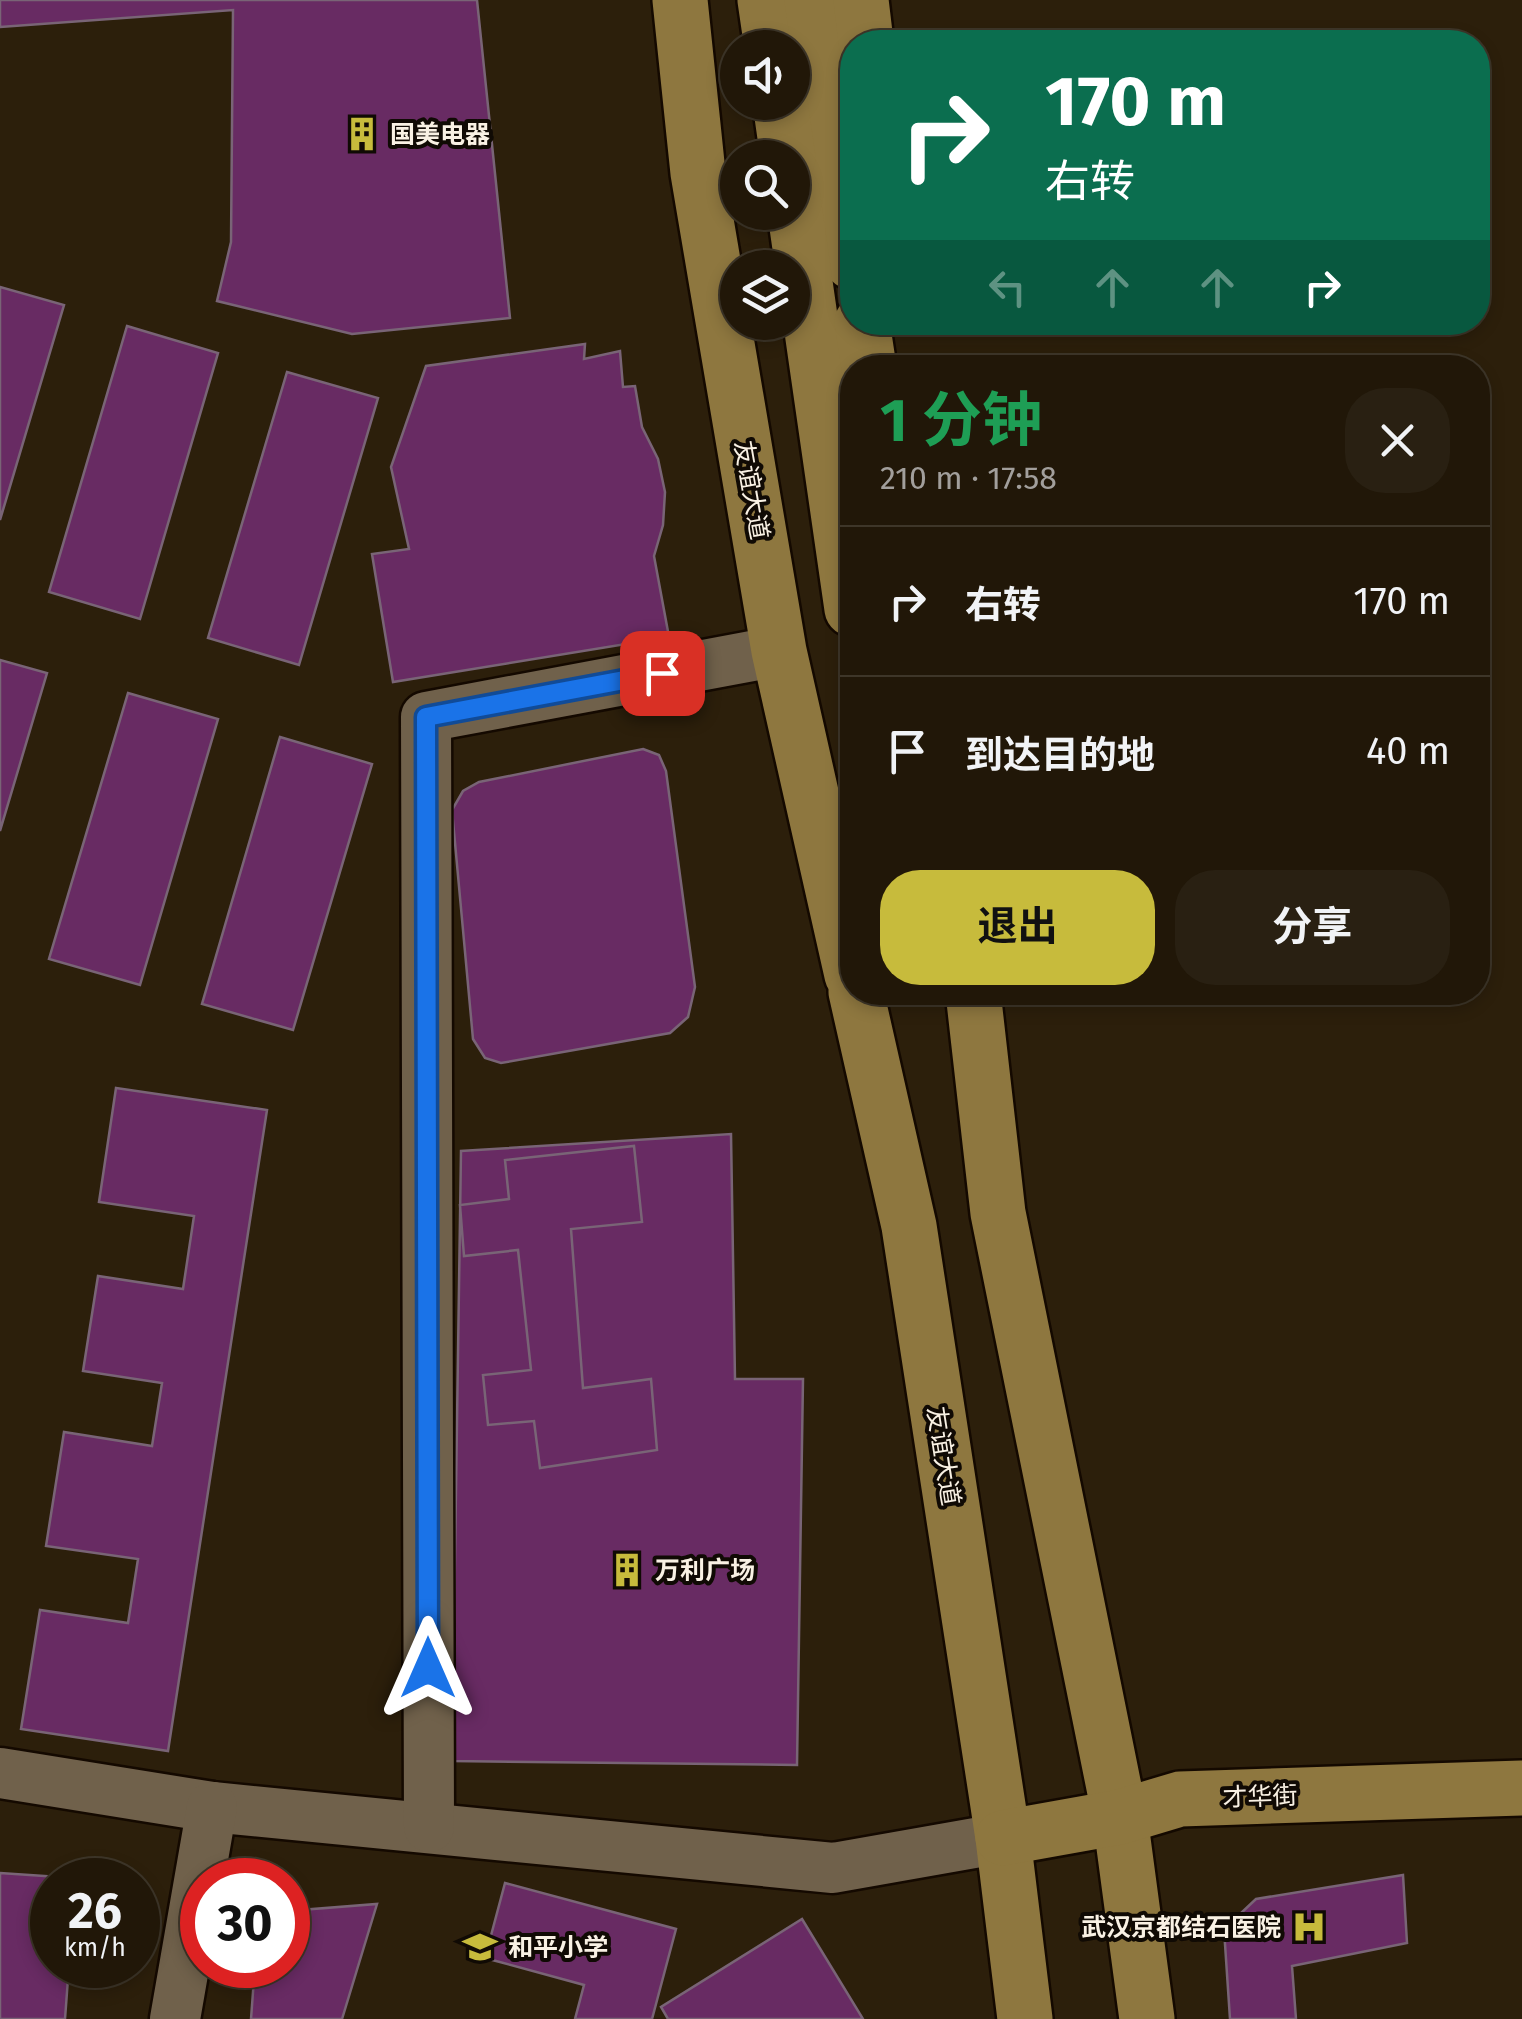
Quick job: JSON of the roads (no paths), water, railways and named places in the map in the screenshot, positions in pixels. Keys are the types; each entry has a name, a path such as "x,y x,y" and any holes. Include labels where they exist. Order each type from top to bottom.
{"main road":[{"name":"友谊大道","path":"680,0 698,173 780,651 840,921"},
{"path":"765,0 769,30"},
{"path":"812,0 840,183"},
{"path":"861,0 865,30"},
{"path":"797,230 840,525"},
{"name":"友谊大道","path":"859,1005 909,1226 1003,1838 1024,2019"},
{"path":"897,1005 909,1226"},
{"path":"966,1005 998,1213 1120,1817 1147,2019"},
{"path":"974,1005 998,1213"},
{"name":"才华街","path":"1003,1838 1120,1817 1180,1799 1522,1788"},
{"path":"1121,2019 1128,1878"},
{"name":"友谊大道","path":"1013,1924 1040,2019"}],"street":[{"path":"429,1827 426,717 780,651"},
{"path":"0,1774 212,1806 833,1868 1003,1838"},
{"path":"175,2019 212,1806"}],"place":[{"name":"国美电器","path":"362,134"},
{"name":"万利广场","path":"627,1570"},
{"name":"武汉京都结石医院","path":"1309,1927"},
{"name":"和平小学","path":"480,1947"}]}
